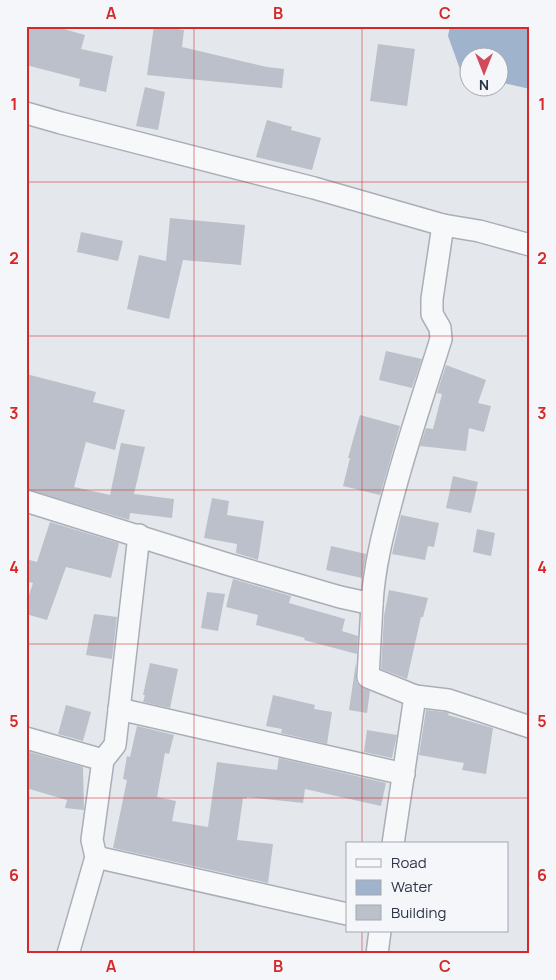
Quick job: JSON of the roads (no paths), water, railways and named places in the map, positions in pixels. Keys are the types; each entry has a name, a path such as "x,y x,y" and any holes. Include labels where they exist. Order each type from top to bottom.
{"street":[{"path":"26,113 314,188 443,224 479,231 530,245"},
{"path":"443,224 432,299 432,314 440,328 441,339 415,418 385,526 374,582 368,677 415,696 448,700 530,727"},
{"path":"26,502 321,592 372,604"},
{"path":"68,954 96,857 92,840 103,760 115,745 139,535"},
{"path":"393,842 415,696"},
{"path":"119,709 404,774"},
{"path":"26,738 103,760"},
{"path":"96,857 346,914"},
{"path":"377,954 380,932"}],"water":[{"path":"450,26 530,26 530,89 508,84 508,48 458,48 458,64 448,36"}]}
